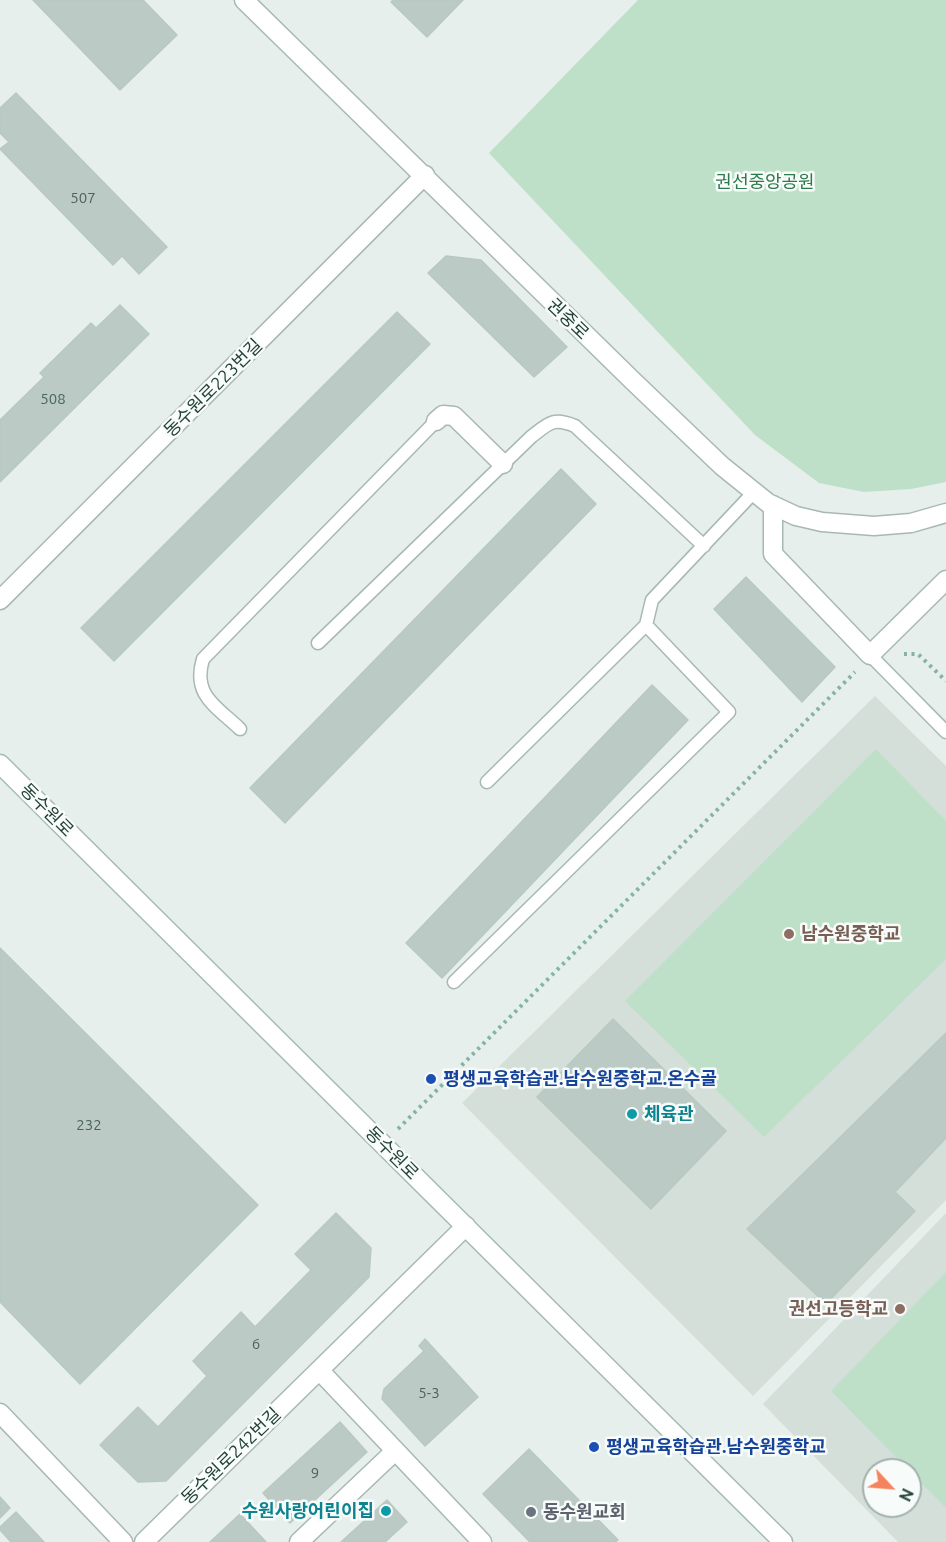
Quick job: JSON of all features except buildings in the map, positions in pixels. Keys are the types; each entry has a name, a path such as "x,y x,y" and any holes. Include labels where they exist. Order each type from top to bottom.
{"street":[{"name":"권중로","path":"244,0 633,381 722,466 773,506 796,516 822,522 874,526 911,522 946,513"},
{"name":"동수원로223번길","path":"0,600 425,175"},
{"path":"436,421 443,415 454,416 503,464"},
{"path":"773,506 773,554 870,655 946,580"},
{"name":"동수원로","path":"0,764 783,1542"},
{"name":"동수원로242번길","path":"144,1542 466,1226"},
{"path":"319,1370 482,1542"},
{"path":"0,1413 123,1542"},
{"path":"299,1542 395,1451"}],"lane":[{"path":"318,643 503,464 549,423 561,420 575,426 704,546"},
{"path":"240,729 202,691 199,681 203,658 436,421"},
{"path":"487,782 646,625 647,611 652,600 754,492"},
{"path":"454,982 729,712 646,625"},
{"path":"870,655 946,732"}],"path":[{"path":"383,1144 870,655 918,654 946,681"}],"shaded area":[{"name":"남수원중학교","path":"875,696 946,766 946,1200 753,1396 462,1103"},
{"name":"권선고등학교","path":"946,1213 946,1542 898,1542 875,1518 922,1518 922,1458 862,1458 862,1505 763,1404"}],"green space":[{"name":"권선중앙공원","path":"638,0 946,0 946,482 911,489 864,492 819,483 755,435 489,153"},
{"path":"876,749 946,821 946,959 764,1137 625,1001"},
{"path":"946,1272 946,1508 922,1484 922,1458 897,1458 831,1391"}],"place":[{"name":"남수원중학교","path":"789,934"},
{"name":"평생교육학습관.남수원중학교.온수골","path":"431,1079"},
{"name":"체육관","path":"632,1114"},
{"name":"권선고등학교","path":"900,1309"},
{"name":"평생교육학습관.남수원중학교","path":"594,1447"},
{"name":"수원사랑어린이집","path":"386,1511"},
{"name":"동수원교회","path":"531,1512"}]}
